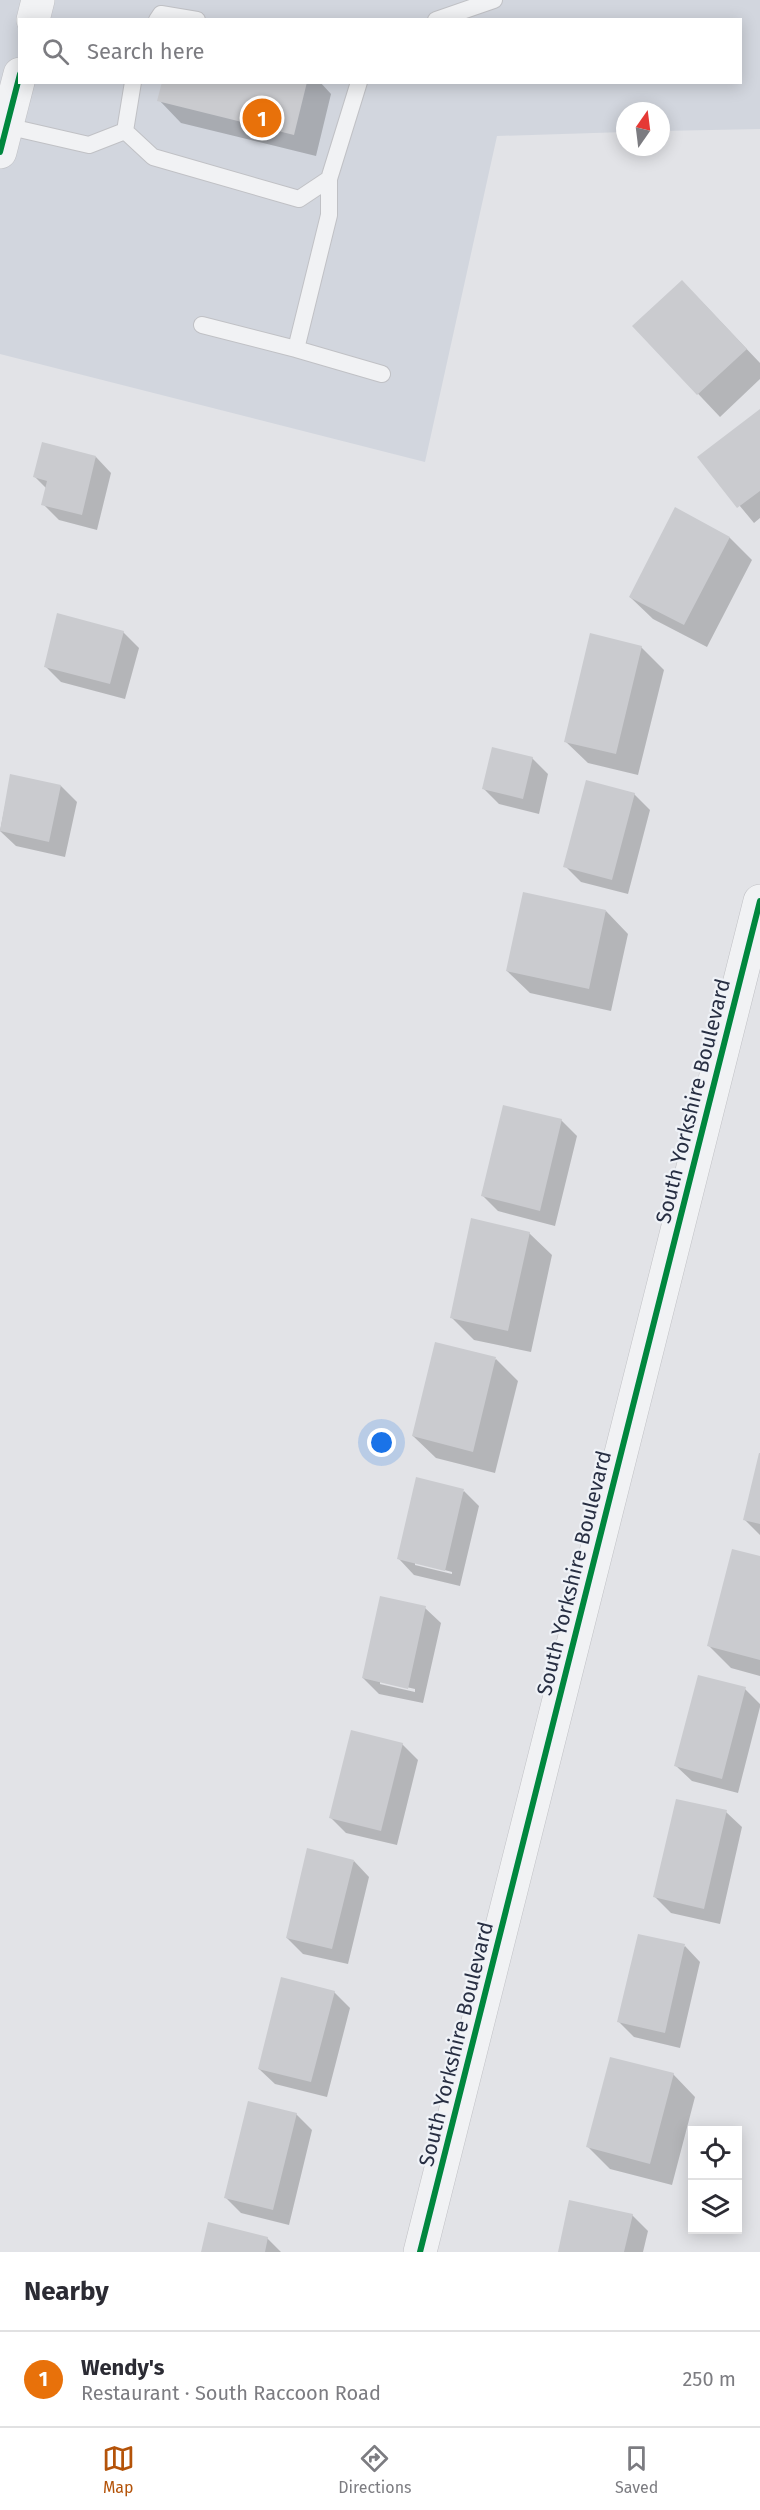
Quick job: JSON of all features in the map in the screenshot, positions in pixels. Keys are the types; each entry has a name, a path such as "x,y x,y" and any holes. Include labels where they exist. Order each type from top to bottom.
{"street":[{"path":"34,18 38,0"},
{"path":"3,139 18,82"},
{"name":"South Yorkshire Boulevard","path":"420,2252 760,901"}],"lane":[{"path":"442,18 494,0"},
{"path":"158,18 161,14 185,18"},
{"path":"126,131 133,84"},
{"path":"296,349 328,215 329,179 358,84"},
{"path":"3,139 89,146 126,131"},
{"path":"126,131 153,157 299,199 329,179"},
{"path":"202,325 382,374"}],"shaded area":[{"path":"0,0 760,0 760,129 670,131 670,102 616,102 616,132 497,136 425,462 0,354"}],"building":[{"path":"161,84 307,84 294,135 157,101"},
{"path":"682,280 747,349 697,395 632,326"},
{"path":"760,409 760,491 737,508 697,457"},
{"path":"42,442 96,456 82,515 41,505 47,481 33,477"},
{"path":"675,507 730,537 684,625 629,597"},
{"path":"57,613 124,631 110,684 44,667"},
{"path":"590,633 642,646 616,754 564,742"},
{"path":"492,747 533,757 523,799 482,789"},
{"path":"10,774 61,785 49,842 0,831"},
{"path":"586,780 635,793 612,880 563,867"},
{"path":"523,892 606,910 589,989 506,971"},
{"path":"503,1105 562,1119 540,1211 481,1196"},
{"path":"471,1218 530,1232 508,1331 450,1318"},
{"path":"435,1342 496,1357 473,1452 412,1436"},
{"path":"760,1453 760,1524 743,1520"},
{"path":"416,1477 464,1489 445,1571 397,1559"},
{"path":"732,1549 760,1556 760,1660 707,1646"},
{"path":"380,1596 426,1606 408,1689 362,1678"},
{"path":"698,1675 746,1687 722,1779 674,1766"},
{"path":"351,1730 403,1743 381,1831 329,1818"},
{"path":"676,1799 727,1810 704,1909 653,1897"},
{"path":"307,1848 354,1860 332,1949 286,1938"},
{"path":"638,1934 685,1944 665,2033 617,2022"},
{"path":"281,1977 335,1991 311,2082 258,2069"},
{"path":"610,2057 674,2073 650,2164 586,2147"},
{"path":"248,2101 297,2113 273,2210 224,2198"},
{"path":"569,2200 633,2214 624,2252 558,2252"},
{"path":"208,2222 268,2237 265,2252 201,2252"}],"cycle path":[{"path":"0,152 18,82"},
{"path":"420,2252 760,901"}],"place":[{"name":"Wendy's","path":"262,118"}]}
